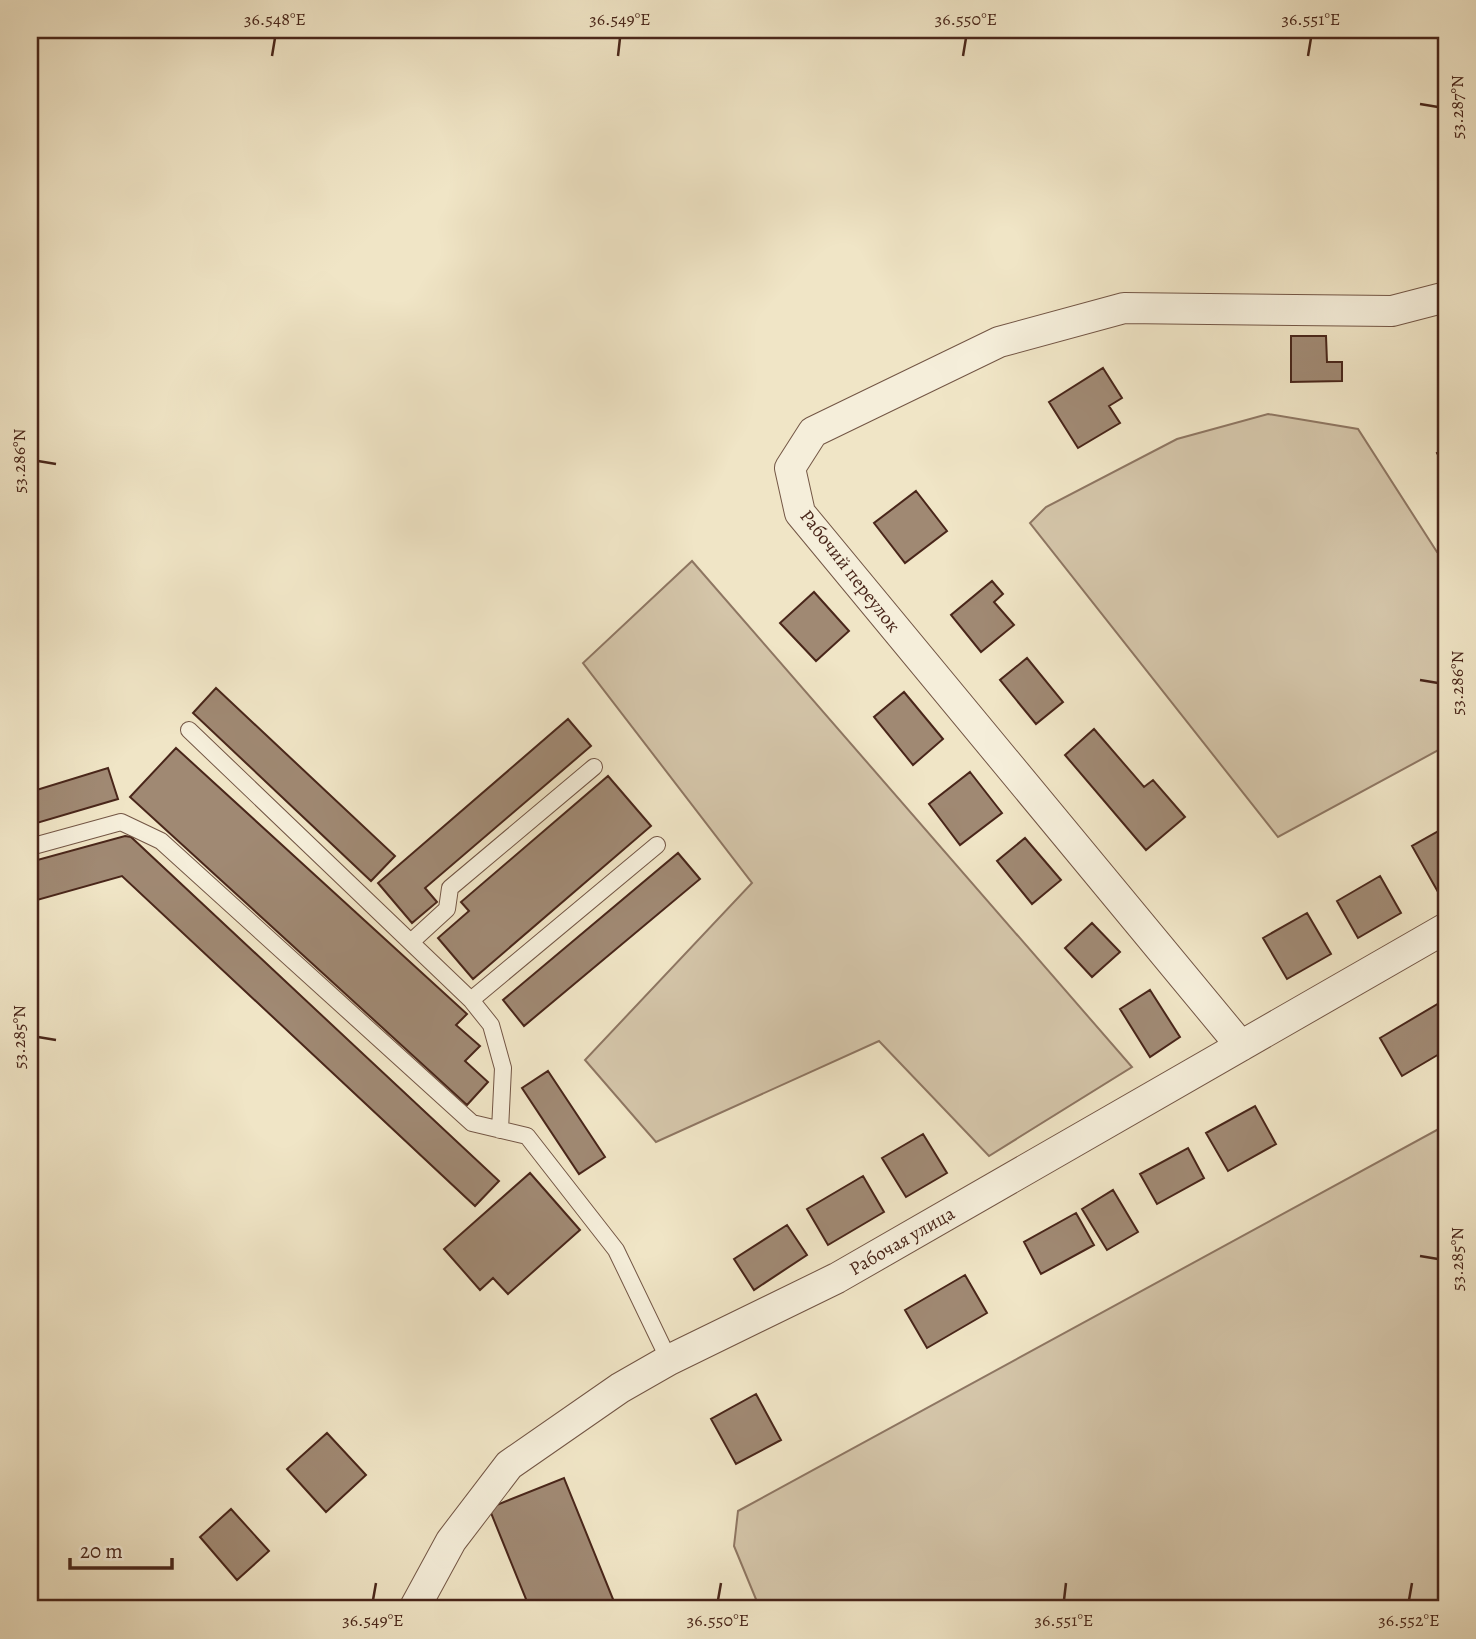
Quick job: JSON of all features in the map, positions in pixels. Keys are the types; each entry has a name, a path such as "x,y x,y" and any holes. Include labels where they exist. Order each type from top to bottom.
{"street":[{"name":"Рабочий переулок","path":"1241,1046 800,513 790,468 813,432 999,342 1124,308 1392,311 1446,297"},
{"name":"Рабочая улица","path":"414,1609 451,1541 509,1465 620,1388 669,1360 837,1278 1446,928"}],"lane":[{"path":"188,730 471,1000 491,1025 503,1068 500,1130"},
{"path":"411,942 447,909 450,888 594,767"},
{"path":"30,847 121,822 161,841 472,1123 527,1136 616,1250 669,1360"},
{"path":"471,1000 657,845"}],"shaded area":[{"path":"1268,414 1358,429 1437,552 1446,548 1446,746 1278,837 1030,523 1046,507 1177,439"},
{"path":"692,561 1132,1067 989,1156 879,1041 656,1142 585,1060 752,883 583,663"},
{"path":"1446,1125 1446,1609 760,1609 734,1546 738,1511"}],"building":[{"path":"1291,336 1326,336 1327,362 1342,362 1342,381 1291,382"},
{"path":"1103,368 1122,398 1109,406 1120,423 1078,448 1049,402"},
{"path":"1446,449 1446,470 1437,453"},
{"path":"916,491 947,531 905,563 874,523"},
{"path":"992,581 1003,594 994,602 1014,625 981,652 951,615"},
{"path":"814,592 849,631 816,661 780,623"},
{"path":"1027,658 1063,702 1036,724 1000,680"},
{"path":"216,688 395,856 371,881 193,713"},
{"path":"904,692 943,739 913,765 874,717"},
{"path":"568,719 591,746 425,888 437,902 412,923 378,883"},
{"path":"1094,729 1144,787 1153,780 1185,817 1146,850 1065,755"},
{"path":"176,748 467,1014 456,1025 480,1046 465,1061 488,1082 467,1105 130,797"},
{"path":"108,768 118,799 30,825 30,792"},
{"path":"970,772 1002,813 960,845 929,804"},
{"path":"608,776 651,826 473,979 438,938 469,911 461,902"},
{"path":"1444,828 1446,888 1438,892 1412,846"},
{"path":"125,836 131,837 499,1181 475,1206 122,876 30,902 30,862"},
{"path":"1025,838 1061,880 1032,904 997,861"},
{"path":"678,853 700,879 524,1026 503,1000"},
{"path":"1380,876 1401,913 1358,938 1337,901"},
{"path":"1307,913 1331,954 1287,979 1263,938"},
{"path":"1092,923 1120,952 1092,977 1065,948"},
{"path":"1150,990 1180,1037 1150,1057 1120,1009"},
{"path":"1446,999 1446,1050 1402,1076 1380,1038"},
{"path":"548,1071 605,1157 579,1174 522,1088"},
{"path":"1255,1106 1276,1144 1228,1171 1206,1133"},
{"path":"923,1134 947,1173 906,1197 882,1158"},
{"path":"1188,1148 1204,1178 1157,1204 1140,1174"},
{"path":"530,1173 580,1230 508,1294 493,1278 480,1290 444,1249"},
{"path":"863,1176 884,1212 828,1245 807,1209"},
{"path":"1113,1190 1138,1232 1107,1250 1082,1209"},
{"path":"1076,1213 1094,1245 1041,1274 1024,1242"},
{"path":"787,1225 807,1255 754,1290 734,1259"},
{"path":"965,1275 987,1313 927,1348 905,1310"},
{"path":"756,1394 781,1440 736,1464 711,1419"},
{"path":"327,1433 366,1475 326,1512 287,1469"},
{"path":"564,1478 617,1609 530,1609 489,1508"},
{"path":"231,1509 269,1551 237,1580 200,1537"}]}
